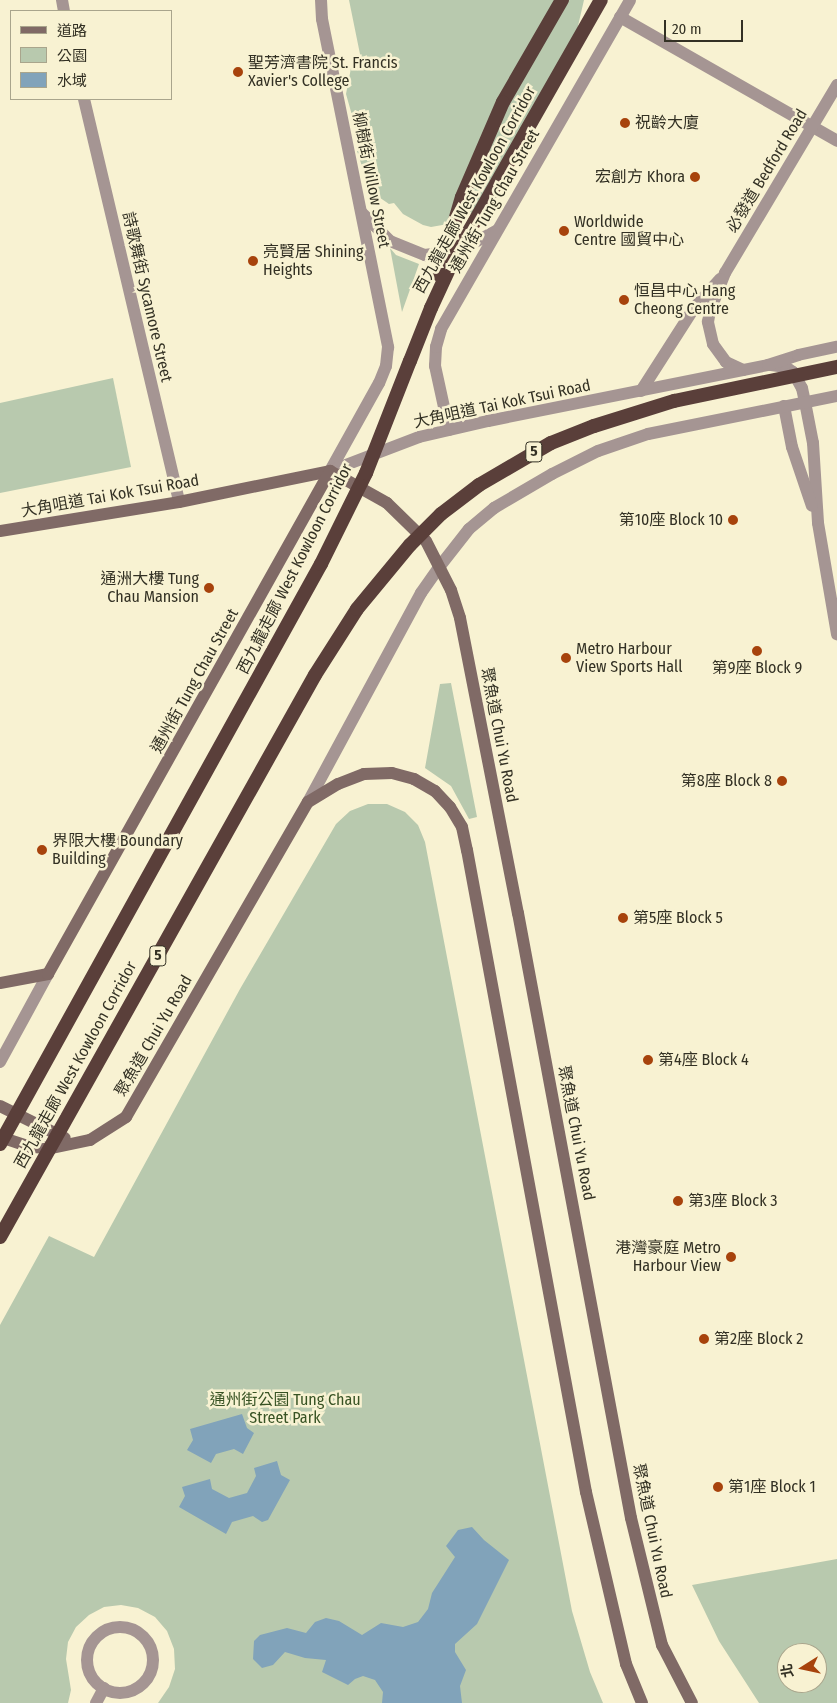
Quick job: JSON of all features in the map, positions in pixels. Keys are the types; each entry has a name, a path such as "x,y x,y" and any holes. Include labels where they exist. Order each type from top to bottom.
{"highway":[{"path":"431,308 462,197 481,149 503,102 562,0"},
{"name":"西九龍走廊 West Kowloon Corridor","path":"0,1144 321,564 366,472 431,308 456,254 601,0"},
{"name":"西九龍走廊 West Kowloon Corridor","path":"0,1237 315,675 357,609 410,545 441,514 479,485 551,443 633,412 718,390 837,367"}],"main road":[{"name":"大角咀道 Tai Kok Tsui Road","path":"0,531 179,502 330,471"},
{"name":"聚魚道 Chui Yu Road","path":"330,471 360,487 394,509 426,542 451,590 460,618 518,913 631,1518 662,1645 692,1703"},
{"name":"通州街 Tung Chau Street","path":"48,974 330,471"},
{"name":"聚魚道 Chui Yu Road","path":"0,1137 32,1147 52,1148 90,1140 126,1117 308,802 338,784 364,774 392,773 414,779 435,790 450,807 462,827 482,921 586,1492 624,1658 642,1703"},
{"path":"0,983 48,974"},
{"path":"0,1106 76,1144"}],"street":[{"name":"柳樹街 Willow Street","path":"321,0 322,19 380,306"},
{"name":"通州街 Tung Chau Street","path":"449,430 435,366 436,347 441,329 630,0"},
{"path":"620,16 837,141"},
{"name":"必發道 Bedford Road","path":"743,370 730,365 718,354 709,334 710,311 725,273 837,85"},
{"name":"詩歌舞街 Sycamore Street","path":"84,100 179,502"},
{"path":"362,213 390,241 425,255 460,250 496,231"},
{"name":"必發道 Bedford Road","path":"641,391 694,308 725,273"},
{"name":"通州街 Tung Chau Street","path":"330,471 379,383 386,366 388,347 380,306"},
{"name":"大角咀道 Tai Kok Tsui Road","path":"330,471 419,437 768,365 798,355 837,347"},
{"path":"768,365 786,367 793,372 802,388 814,443 818,523"},
{"path":"440,566 469,529 494,508 552,474 598,452 648,434 837,396"},
{"path":"784,406 792,448 818,523 834,596 837,634"},
{"name":"聚魚道 Chui Yu Road","path":"308,802 421,593 440,566"},
{"name":"通州街 Tung Chau Street","path":"0,1062 48,974"},
{"path":"110,1628 131,1628 148,1642 152,1652 150,1673 144,1682 130,1690 115,1692 104,1688 90,1673 88,1651 93,1641 110,1628"},
{"path":"96,1703 104,1688"}],"green space":[{"path":"349,0 584,0 575,39 481,207 467,216 448,224 431,227 423,225 403,214 394,203 389,204 370,191 357,151 357,133 346,94 351,68 362,64"},
{"path":"390,248 396,255 419,264 402,312"},
{"path":"113,378 131,467 0,493 0,403"},
{"path":"451,683 477,817 469,819 451,786 425,768 440,684"},
{"name":"通州街公園 Tung Chau Street Park","path":"368,804 387,804 405,812 418,825 425,842 572,1611 590,1672 603,1703 158,1703 169,1687 175,1669 174,1649 167,1631 155,1617 138,1608 121,1605 104,1607 89,1615 76,1627 68,1642 66,1659 71,1690 68,1703 0,1703 0,1325 49,1236 94,1257 240,989 336,824 350,811"},
{"path":"837,1559 837,1703 759,1703 719,1641 692,1585"}],"water":[{"path":"242,1414 247,1428 254,1433 243,1454 234,1449 216,1454 211,1463 187,1450 193,1440 190,1429"},
{"path":"277,1461 281,1475 290,1480 268,1520 262,1522 253,1516 232,1522 226,1534 179,1507 185,1496 182,1487 210,1479 212,1489 229,1498 247,1493 256,1476 254,1468"},
{"path":"472,1527 484,1540 509,1560 477,1624 455,1644 455,1652 466,1670 460,1686 462,1703 382,1703 383,1692 375,1680 363,1676 355,1679 348,1685 322,1672 326,1660 305,1658 285,1652 273,1665 262,1668 253,1659 254,1641 260,1635 287,1628 306,1633 315,1622 326,1618 339,1621 362,1635 381,1623 403,1627 418,1622 428,1609 432,1593 455,1557 446,1546 458,1530"}],"place":[{"name":"聖芳濟書院 St. Francis Xavier's College","path":"238,72"},
{"name":"祝齡大廈","path":"625,123"},
{"name":"宏創方 Khora","path":"695,177"},
{"name":"Worldwide Centre 國貿中心","path":"564,231"},
{"name":"亮賢居 Shining Heights","path":"253,261"},
{"name":"恒昌中心 Hang Cheong Centre","path":"624,300"},
{"name":"第10座 Block 10","path":"733,520"},
{"name":"通洲大樓 Tung Chau Mansion","path":"209,588"},
{"name":"第9座 Block 9","path":"757,651"},
{"name":"Metro Harbour View Sports Hall","path":"566,658"},
{"name":"第8座 Block 8","path":"782,781"},
{"name":"界限大樓 Boundary Building","path":"42,850"},
{"name":"第5座 Block 5","path":"623,918"},
{"name":"第4座 Block 4","path":"648,1060"},
{"name":"第3座 Block 3","path":"678,1201"},
{"name":"港灣豪庭 Metro Harbour View","path":"731,1257"},
{"name":"第2座 Block 2","path":"704,1339"},
{"name":"第1座 Block 1","path":"718,1487"}]}
